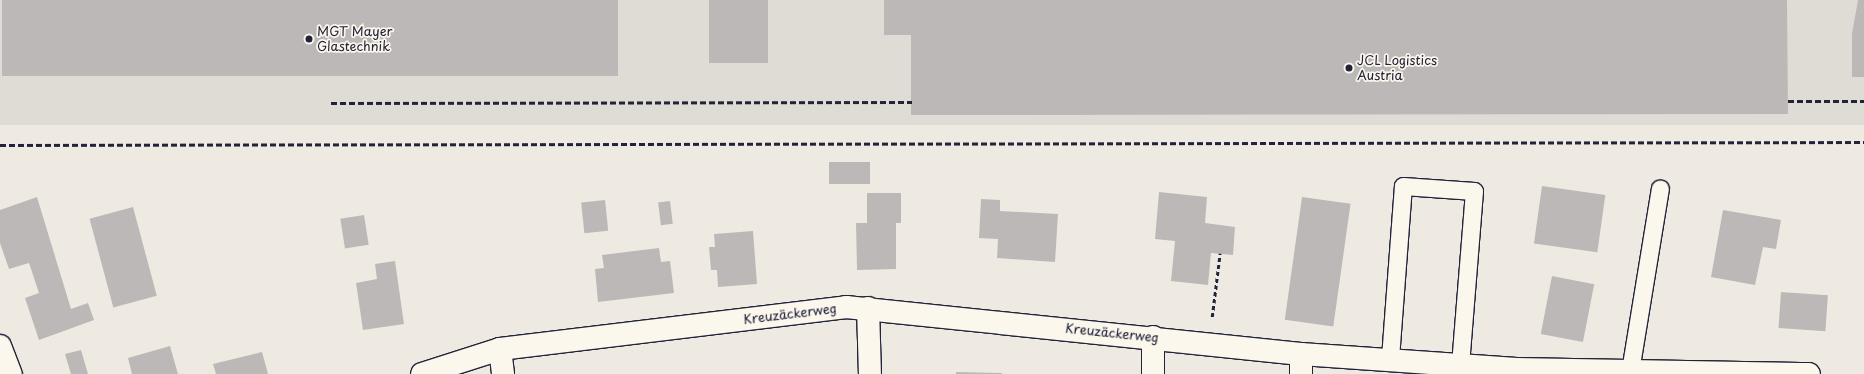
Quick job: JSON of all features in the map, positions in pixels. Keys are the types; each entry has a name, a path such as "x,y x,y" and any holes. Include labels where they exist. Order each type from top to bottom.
{"street":[{"name":"Kreuzäckerweg","path":"422,374 500,349 846,307 1209,343 1301,364 1390,358 1460,364 1516,371 1809,374"},
{"path":"868,308 870,374"},
{"path":"1153,337 1153,374"},
{"path":"0,346 10,374"},
{"path":"500,349 503,374"}],"lane":[{"path":"1390,358 1403,186 1474,191 1460,364"},
{"path":"1630,371 1660,188"}],"path":[{"path":"1209,343 1220,253"}],"shaded area":[{"path":"0,0 1864,0 1864,125 0,125"}],"building":[{"name":"MGT Mayer Glastechnik","path":"2,0 618,0 618,76 2,76"},
{"path":"709,0 768,0 768,63 709,63"},
{"name":"JCL Logistics Austria","path":"884,0 1787,0 1788,114 911,115 911,35 884,35"},
{"path":"1858,0 1864,0 1864,77 1852,77 1852,34"},
{"path":"829,162 870,162 870,184 829,184"},
{"path":"1542,186 1605,195 1597,252 1534,243"},
{"path":"1159,192 1207,197 1205,223 1235,227 1233,255 1211,253 1208,285 1171,281 1175,241 1155,239"},
{"path":"867,193 901,193 901,223 896,223 896,269 857,270 856,223 867,223"},
{"path":"37,197 71,309 88,303 94,320 39,340 25,298 39,293 29,263 9,269 0,243 0,210"},
{"path":"1302,197 1351,204 1333,327 1285,320"},
{"path":"981,199 1000,200 1000,211 1058,214 1055,262 997,258 998,239 979,238"},
{"path":"605,200 608,231 584,233 581,203"},
{"path":"670,201 673,224 661,225 658,202"},
{"path":"133,207 157,296 113,308 90,219"},
{"path":"1723,210 1781,220 1776,249 1763,247 1755,285 1711,277"},
{"path":"364,215 369,245 345,248 340,219"},
{"path":"753,231 757,284 718,287 717,270 711,270 709,247 715,247 714,234"},
{"path":"659,248 661,262 670,261 674,293 598,302 595,269 604,268 602,255"},
{"path":"395,261 404,324 363,330 356,283 377,279 375,264"},
{"path":"1552,276 1594,284 1583,342 1541,334"},
{"path":"1781,292 1828,295 1825,331 1778,328"},
{"path":"170,346 178,374 132,374 128,358"},
{"path":"81,350 88,374 71,374 65,354"},
{"path":"262,352 268,374 216,374 213,364"},
{"path":"956,372 1002,373 1002,374 956,374"}],"railway":[{"path":"1788,101 1864,101"},
{"path":"331,103 912,102"},
{"path":"0,145 1864,142"}],"place":[{"name":"MGT Mayer Glastechnik","path":"309,39"},
{"name":"JCL Logistics Austria","path":"1349,68"}]}
